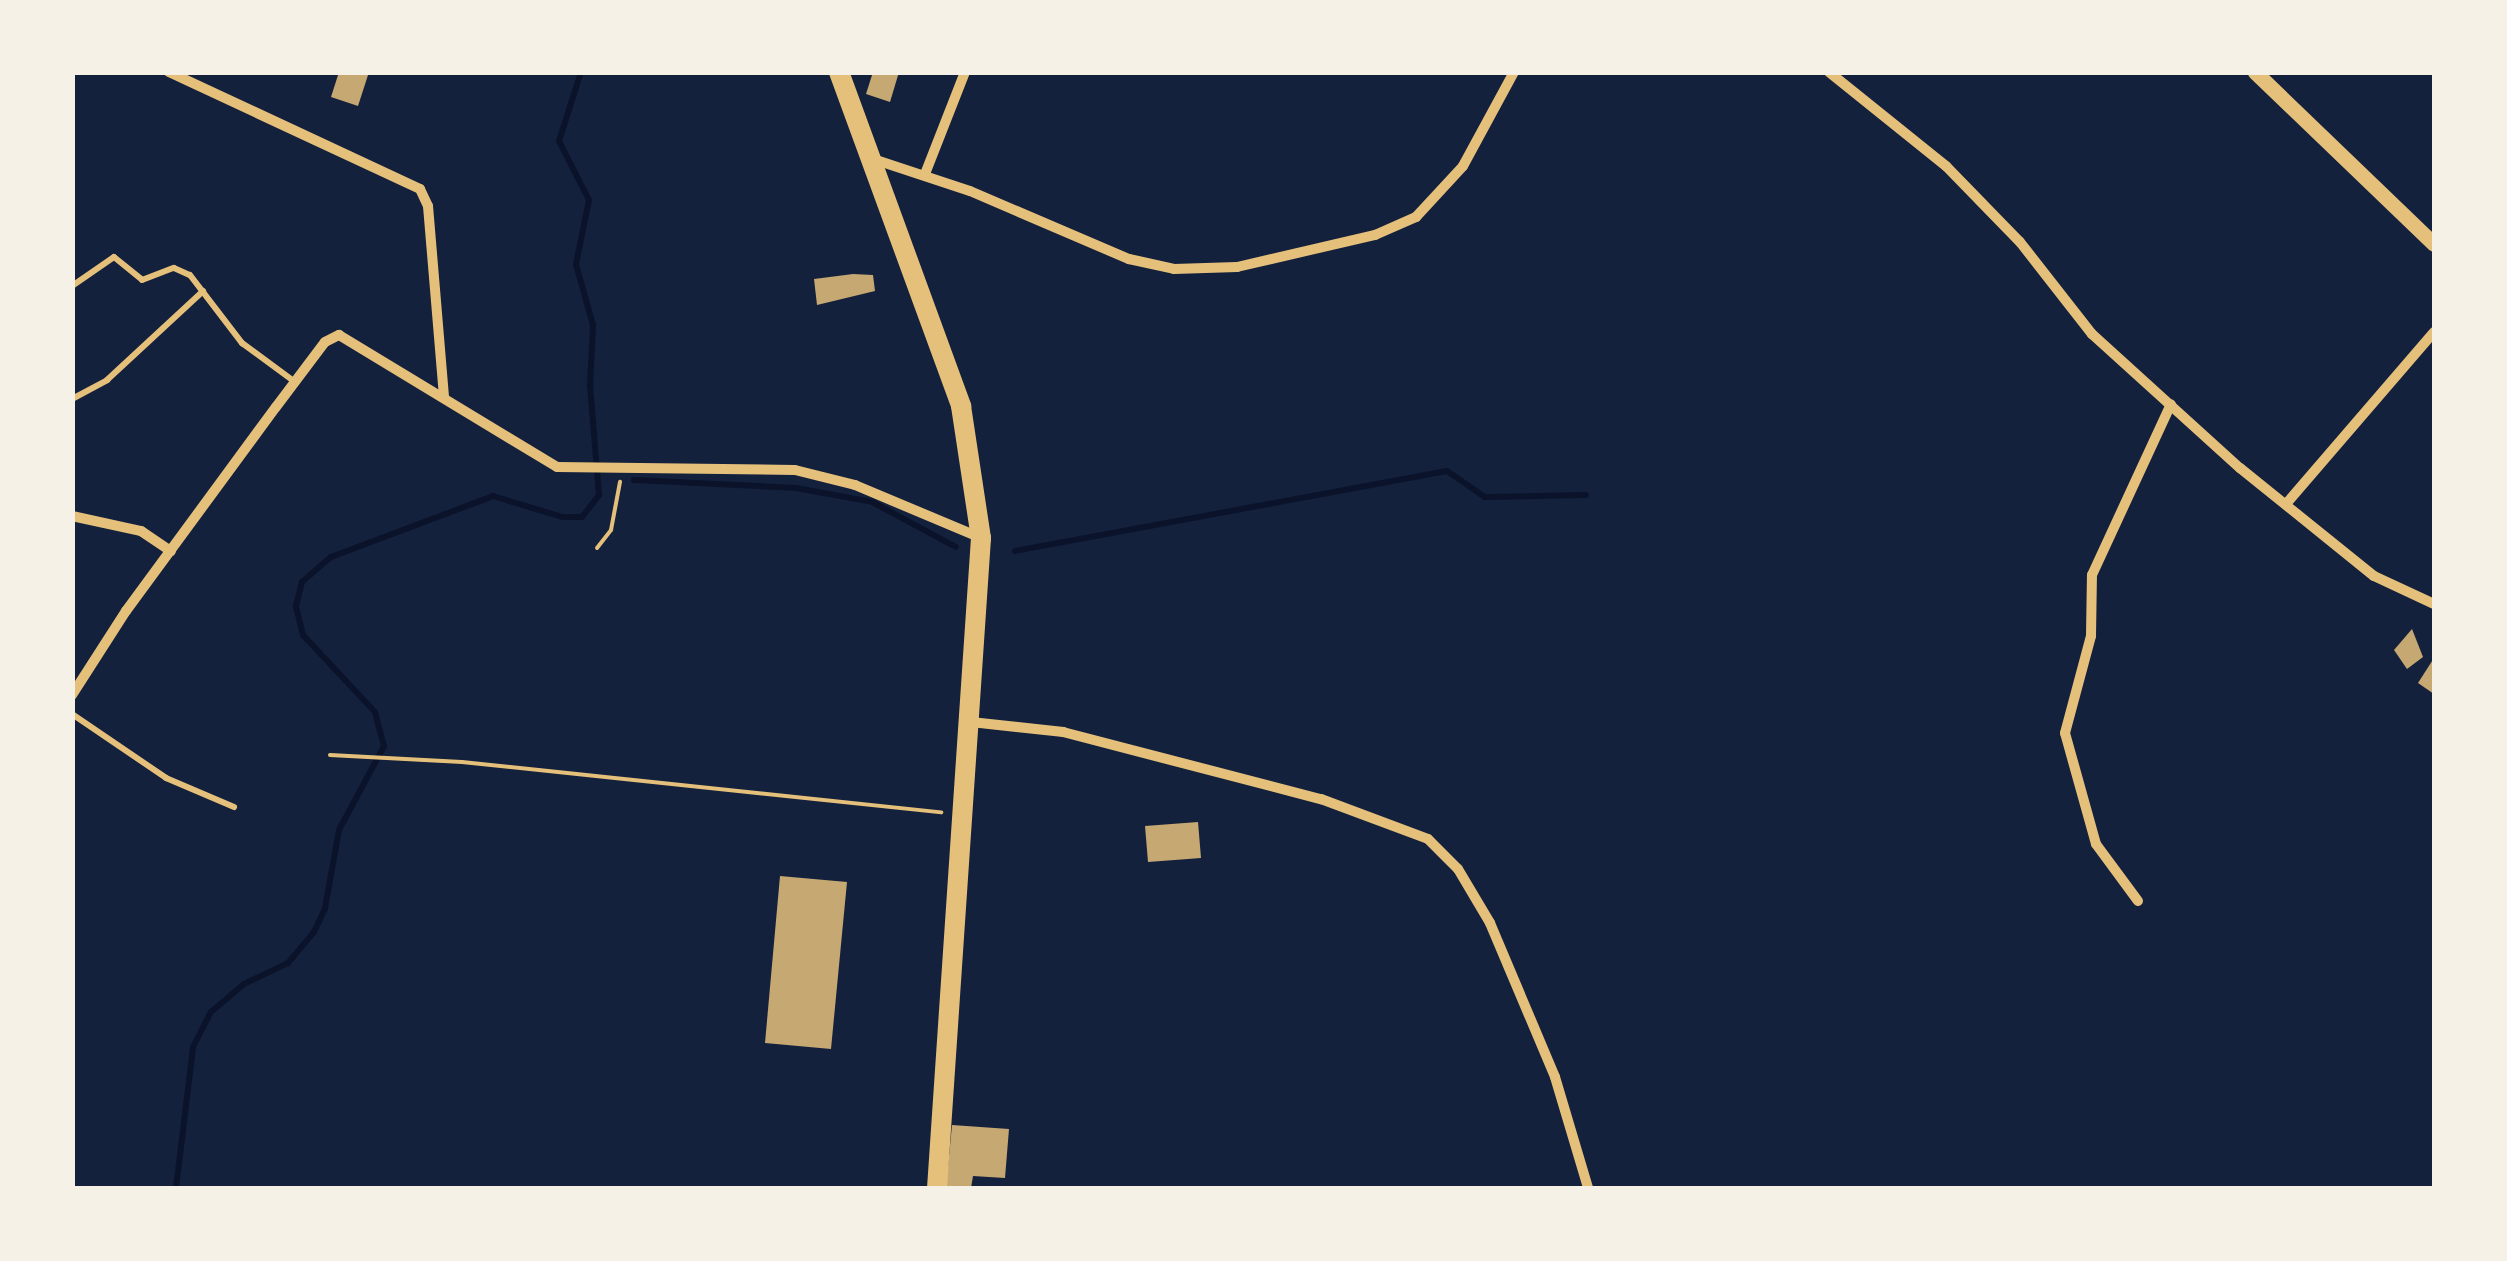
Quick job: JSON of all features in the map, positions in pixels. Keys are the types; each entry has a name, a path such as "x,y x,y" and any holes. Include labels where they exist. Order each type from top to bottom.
{"highway":[{"path":"839,72 961,406 982,538 966,814 937,1188"}],"street":[{"path":"170,72 420,189 428,206 444,396"},
{"path":"926,174 965,72"},
{"path":"872,159 926,174 1129,259 1174,269 1236,266 1375,235 1416,217 1463,166 1514,72"},
{"path":"1829,72 1946,166 2020,242 2092,334 2171,404 2374,576 2434,604"},
{"path":"2256,72 2434,244"},
{"path":"2286,504 2434,332"},
{"path":"72,695 171,550 295,382 325,342 339,335 557,467 623,464 796,470 856,486 982,538"},
{"path":"2138,901 2096,844 2065,733 2092,636 2092,575 2171,404"},
{"path":"72,516 141,531 171,550"},
{"path":"971,722 1063,732 1320,798 1428,838 1458,869 1490,923 1555,1077 1588,1188"}],"lane":[{"path":"72,286 114,257 142,280 174,268 203,291 242,343 295,382"},
{"path":"72,399 107,380 203,291"},
{"path":"72,714 166,778 234,807"}],"path":[{"path":"597,548 612,530 623,464"},
{"path":"330,754 966,814"}],"building":[{"path":"339,72 369,72 358,106 331,97"},
{"path":"873,72 899,72 890,102 866,94"},
{"path":"873,275 875,291 817,305 814,279"},
{"path":"2412,629 2423,657 2407,669 2394,650"},
{"path":"2434,658 2434,694 2418,683"},
{"path":"1198,822 1201,858 1148,862 1145,826"},
{"path":"780,876 847,882 831,1049 765,1043"},
{"path":"952,1125 1009,1129 1005,1178 973,1176 971,1188 946,1188"}],"waterway":[{"path":"176,1188 193,1047 211,1012 244,984 288,963 314,932 325,908 339,830 384,746 375,712 303,635 296,606 302,582 331,557 493,496 562,517 582,517 599,495 590,385 593,325 576,264 589,200 559,141 581,72"},
{"path":"1015,551 1447,471 1485,497 1586,495"},
{"path":"634,480 796,488 872,502 956,547"}]}
